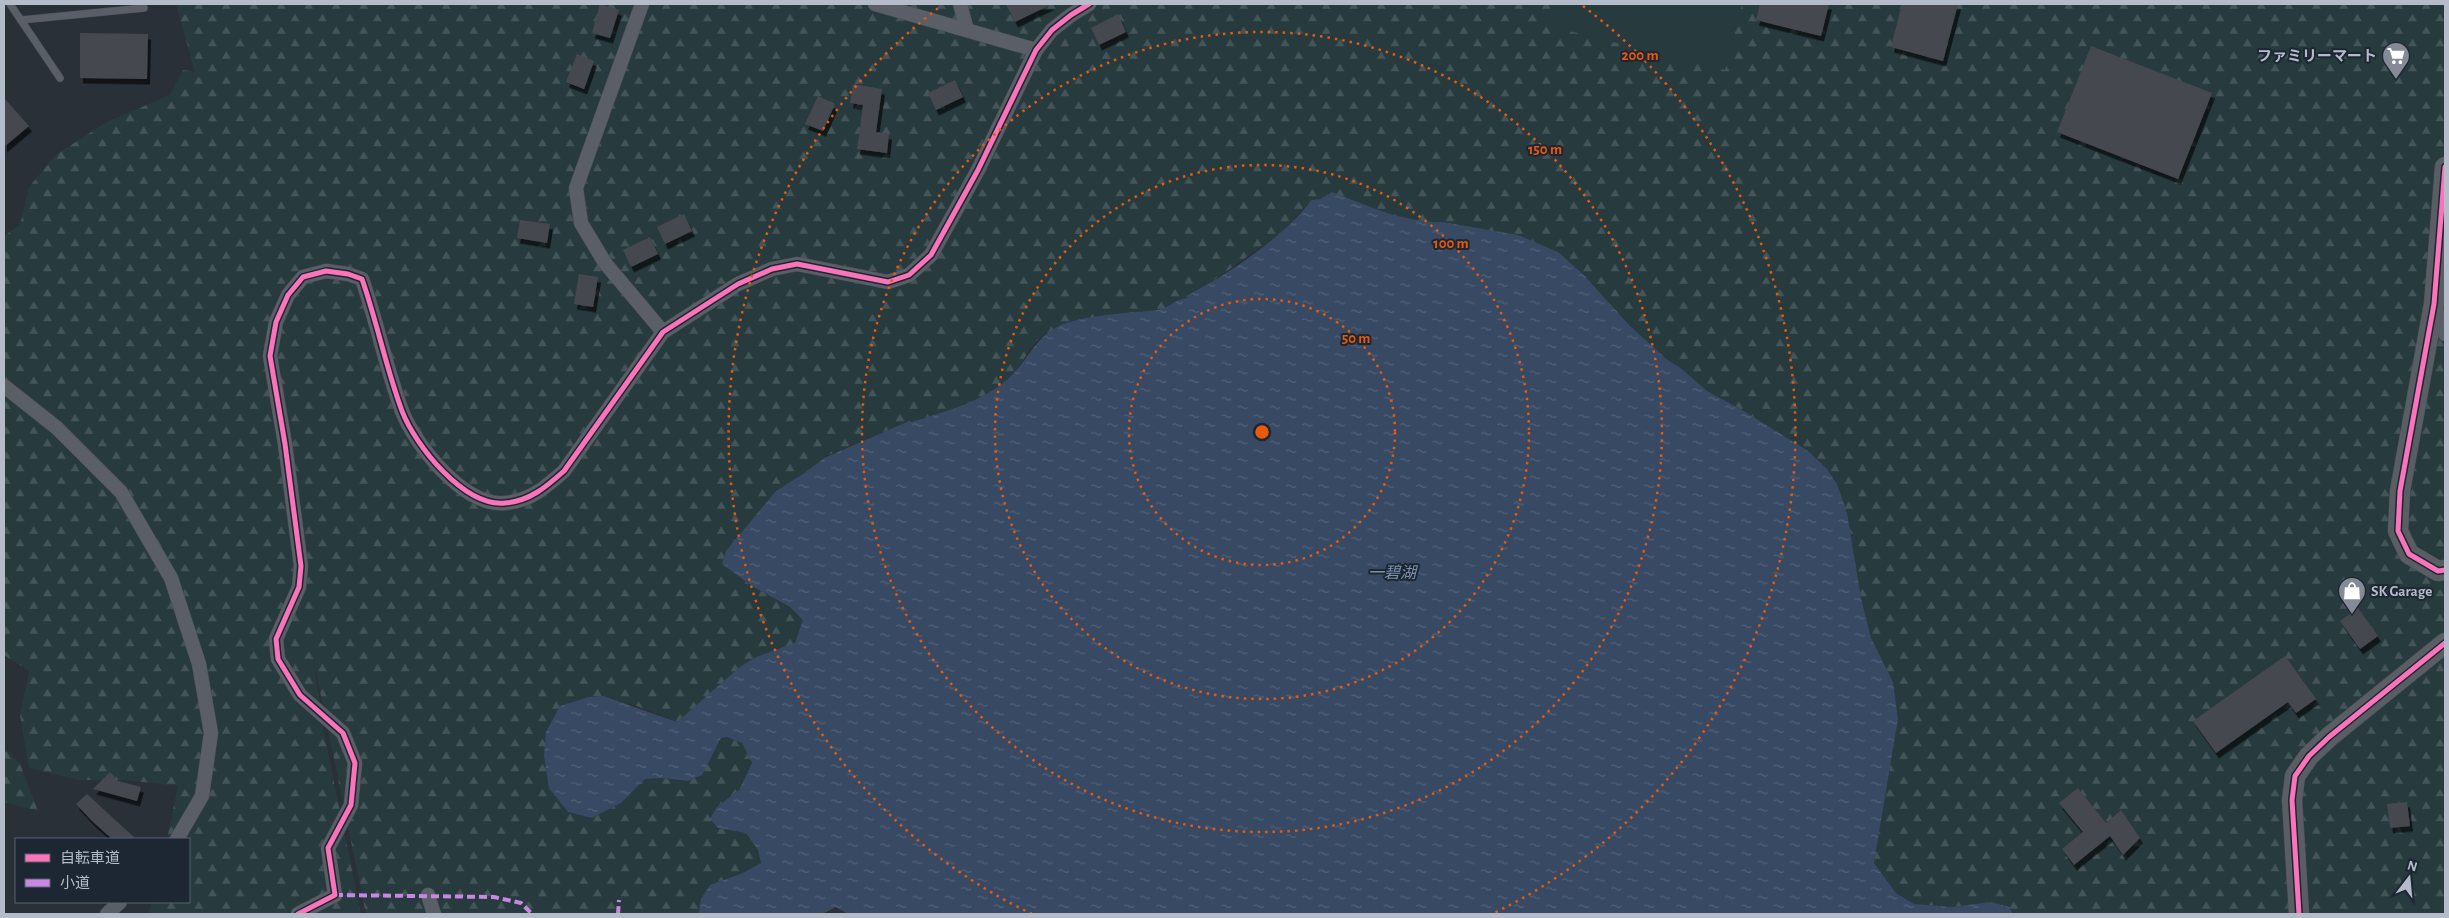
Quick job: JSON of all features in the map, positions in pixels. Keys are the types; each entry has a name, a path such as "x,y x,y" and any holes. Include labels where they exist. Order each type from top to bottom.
{"street":[{"path":"642,4 576,188 581,223 605,263 663,332"},
{"path":"875,4 1036,50"},
{"path":"960,4 967,30"},
{"path":"298,914 334,895 328,848 351,805 355,763 342,733 300,696 278,659 276,639 299,587 301,566 285,444 270,356 276,322 288,294 303,277 326,270 362,279 403,412 429,456 455,485 490,502 504,503 529,497 544,489 564,471 663,332 738,284 772,269 797,264 888,282 909,275 931,255 978,170 1036,50 1052,30 1071,14 1089,4"},
{"path":"2445,167 2434,304 2400,491 2398,531 2409,554 2438,571 2445,570"},
{"path":"2434,304 2445,334"},
{"path":"4,386 58,428 121,492 171,578 199,664 212,733 202,796 178,838"},
{"path":"2300,914 2292,800 2295,776 2308,756 2329,737 2445,643"},
{"path":"428,895 434,914"},
{"path":"107,914 119,903"}],"lane":[{"path":"10,4 60,78"},
{"path":"21,20 144,8"}],"green space":[{"path":"176,4 2445,4 2445,914 2013,914 2009,907 1991,902 1951,907 1914,904 1896,893 1874,863 1898,719 1893,682 1871,638 1861,598 1849,524 1808,451 1742,410 1707,391 1682,369 1669,361 1630,326 1584,275 1558,252 1442,222 1428,222 1400,217 1332,192 1320,199 1311,200 1281,233 1204,287 1187,296 1189,298 1184,298 1162,309 1085,320 1043,336 1034,344 1012,375 990,392 952,409 912,422 909,421 824,457 765,505 722,564 752,586 790,607 804,620 795,644 756,657 742,666 677,722 629,703 568,812 592,818 621,803 645,779 663,778 688,781 702,775 721,738 727,737 742,743 752,763 739,790 717,807 718,828 746,833 758,850 762,863 743,873 710,885 701,899 698,914 366,914 313,657 323,728 361,914 148,914 152,903 190,903 190,838 167,838 178,786 126,780 78,780 29,768 20,715 29,671 4,655 4,236 20,225 29,187 57,154 107,122 170,95 183,70 195,72"},
{"path":"1559,4 1742,4 1725,70 1553,27"},
{"path":"4,749 20,764 38,811 4,802"}],"water":[{"name":"一碧湖","path":"1332,192 1414,220 1442,222 1518,235 1558,252 1584,275 1630,326 1669,361 1682,369 1707,391 1742,410 1808,451 1827,469 1837,484 1847,513 1861,598 1871,638 1893,682 1898,719 1874,863 1896,893 1914,904 1951,907 1991,902 2009,907 2013,914 848,914 836,907 822,914 698,914 701,899 710,885 743,873 761,863 758,850 746,833 718,828 710,819 717,807 739,790 752,763 742,743 727,737 721,738 702,775 688,781 663,778 645,779 621,803 592,818 568,812 549,788 544,756 546,732 560,706 589,697 603,696 677,722 741,666 756,657 795,643 803,620 790,607 752,586 722,564 726,551 776,491 824,458 909,421 912,422 952,409 990,392 1012,375 1044,336 1059,326 1080,319 1161,309 1184,298 1188,298 1186,296 1236,267 1271,241 1301,213 1311,200 1320,199"}],"building":[{"path":"600,4 619,10 610,38 592,33"},
{"path":"1006,4 1052,4 1015,22"},
{"path":"1760,4 1829,4 1821,36 1756,20"},
{"path":"1902,4 1958,4 1943,61 1891,47"},
{"path":"1118,14 1126,32 1099,45 1091,28"},
{"path":"80,33 148,34 147,79 80,78"},
{"path":"2091,46 2212,93 2178,179 2057,132"},
{"path":"577,54 594,61 584,89 566,82"},
{"path":"955,80 963,97 936,110 928,93"},
{"path":"853,84 882,89 876,132 889,134 887,153 857,149 863,105 850,103"},
{"path":"818,96 835,104 823,131 805,124"},
{"path":"4,98 29,126 4,147"},
{"path":"684,214 692,231 665,244 657,227"},
{"path":"520,220 550,224 547,243 517,238"},
{"path":"650,237 658,254 631,267 623,250"},
{"path":"579,274 598,277 593,307 574,304"},
{"path":"2358,608 2378,636 2360,649 2340,621"},
{"path":"2285,656 2316,699 2296,713 2288,702 2216,753 2193,721"},
{"path":"110,772 118,781 141,787 137,801 93,789"},
{"path":"2078,788 2106,823 2121,810 2140,838 2123,855 2110,836 2074,865 2062,849 2083,832 2059,803"},
{"path":"87,794 135,838 111,838 76,804"},
{"path":"2407,802 2410,826 2390,828 2387,804"}],"marked path":[{"path":"335,895 494,897 521,903 532,914"},
{"path":"618,914 619,900"}],"cycle path":[{"path":"298,914 335,895 328,848 351,805 355,763 343,733 300,695 278,659 276,639 299,587 301,566 285,444 270,356 276,322 288,295 303,277 326,271 348,274 362,279 396,395 408,425 418,440 443,471 458,485 473,495 489,502 514,502 544,488 564,471 663,332 738,284 772,269 797,264 888,282 909,275 931,255 978,170 1036,50 1052,30 1089,4"},
{"path":"2445,167 2434,304 2400,491 2398,531 2409,554 2438,571 2445,570"},
{"path":"2299,914 2292,800 2295,776 2309,756 2329,737 2445,643"}],"place":[{"name":"ファミリーマート","path":"2396,80"},
{"name":"SK Garage","path":"2352,615"}]}
